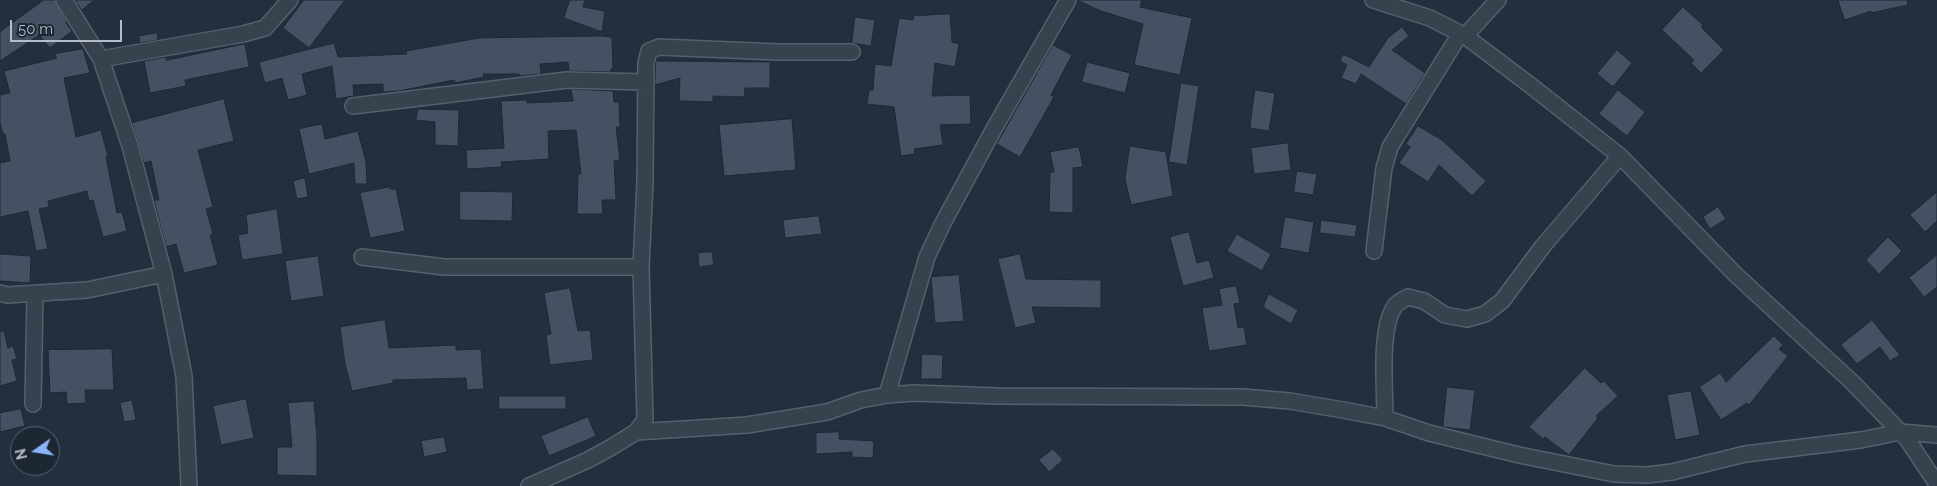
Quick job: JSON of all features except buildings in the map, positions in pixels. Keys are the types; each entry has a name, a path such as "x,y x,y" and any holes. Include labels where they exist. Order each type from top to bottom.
{"street":[{"path":"64,0 101,59 130,146 164,274 184,376 189,486"},
{"path":"101,59 243,34 265,28 290,0"},
{"path":"888,395 927,257 995,127 1068,0"},
{"path":"1373,0 1430,18 1462,35 1530,85 1620,156 1736,275 1853,383 1907,439 1937,484"},
{"path":"1374,251 1384,168 1390,147 1462,35 1498,0"},
{"path":"529,486 588,460 636,432 645,420 641,268 645,182 646,63 650,51 658,47 778,52 852,52"},
{"path":"353,106 567,80 646,82"},
{"path":"1384,418 1385,340 1396,305 1408,297 1424,301 1445,315 1467,319 1485,314 1502,301 1543,246 1620,156"},
{"path":"362,256 444,267 641,268"},
{"path":"0,293 87,290 164,274"},
{"path":"33,404 35,293"},
{"path":"636,432 747,425 827,412 861,400 914,393 997,396 1243,397 1290,401 1384,418 1429,433 1519,455 1614,474 1647,475 1672,472 1746,454 1862,440 1900,432 1937,435"}]}
